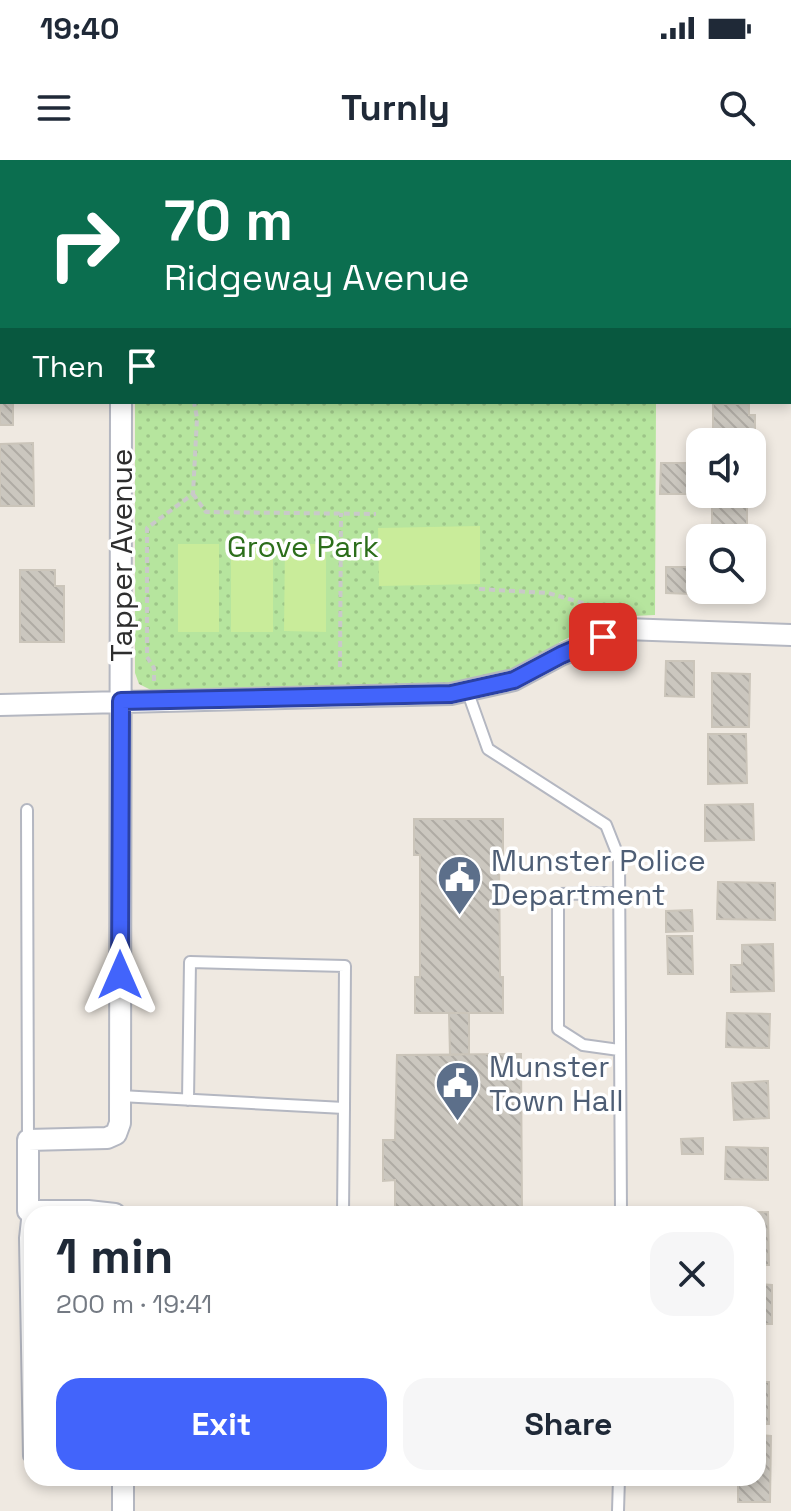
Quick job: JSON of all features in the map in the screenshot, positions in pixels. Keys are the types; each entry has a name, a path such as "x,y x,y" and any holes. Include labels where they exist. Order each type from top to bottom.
{"street":[{"name":"Tapper Avenue","path":"28,1140 107,1138 116,1134 120,1123 121,404"},
{"path":"0,705 451,694 514,680 561,655 625,629 791,635"},
{"path":"28,1140 28,1206"},
{"path":"123,1486 123,1511"}],"lane":[{"path":"467,690 488,749 606,825 619,858 621,1206"},
{"path":"27,810 28,1140"},
{"path":"619,893 558,894 558,1029 583,1045 619,1050"},
{"path":"188,1100 190,962 345,966 343,1206"},
{"path":"120,1096 344,1108"},
{"path":"618,1511 619,1486"}],"path":[{"path":"194,404 197,418 193,494 206,512 376,514"},
{"path":"153,691 154,668 147,657 147,528 193,494"},
{"path":"340,667 341,513"},
{"path":"479,589 548,593 607,610"}],"green space":[{"name":"Grove Park","path":"135,404 656,404 655,615 633,616 594,625 560,642 528,667 459,688 153,691 139,684 135,673"},
{"path":"480,526 480,584 379,586 378,528"},
{"path":"178,544 219,544 219,632 178,632"},
{"path":"285,544 326,544 326,632 284,631"},
{"path":"231,545 273,545 273,632 231,632"}],"building":[{"path":"0,404 13,404 13,425 0,425"},
{"path":"713,404 749,404 749,415 755,415 755,428 713,428"},
{"path":"33,443 34,506 0,506 0,444"},
{"path":"661,463 686,463 686,494 660,494"},
{"path":"712,508 747,508 747,524 712,524"},
{"path":"666,567 686,567 686,594 666,593"},
{"path":"20,570 55,570 55,586 64,586 64,642 20,642"},
{"path":"666,661 694,661 694,697 665,696"},
{"path":"712,673 750,674 749,727 712,727"},
{"path":"708,734 746,734 747,783 708,784"},
{"path":"753,804 754,840 705,841 705,805"},
{"name":"Munster Police Department","path":"414,819 503,819 503,855 499,855 503,1013 415,1013 415,977 420,977 420,855 414,855"},
{"path":"718,882 775,883 775,920 717,919"},
{"path":"692,910 693,931 666,932 666,911"},
{"path":"667,936 692,936 693,974 668,974"},
{"path":"773,944 774,991 731,992 731,965 742,965 742,945"},
{"path":"449,1013 469,1013 469,1054 450,1055"},
{"path":"727,1013 770,1014 769,1048 726,1047"},
{"name":"Munster Town Hall","path":"521,1054 522,1206 395,1206 395,1180 383,1181 383,1140 395,1140 397,1055"},
{"path":"768,1081 769,1118 734,1120 732,1083"},
{"path":"703,1138 703,1154 682,1154 681,1139"},
{"path":"726,1147 768,1148 768,1180 725,1179"},
{"path":"768,1212 769,1265 766,1265"},
{"path":"766,1285 772,1285 772,1324 766,1324"},
{"path":"766,1382 769,1382 769,1424 766,1424"},
{"path":"766,1436 771,1436 770,1502 738,1502 738,1486 766,1486"}],"place":[{"name":"Munster Police Department","path":"460,916"},
{"name":"Munster Town Hall","path":"458,1122"}],"route":[{"path":"120,975 121,701 451,694 514,680 603,637"}]}
